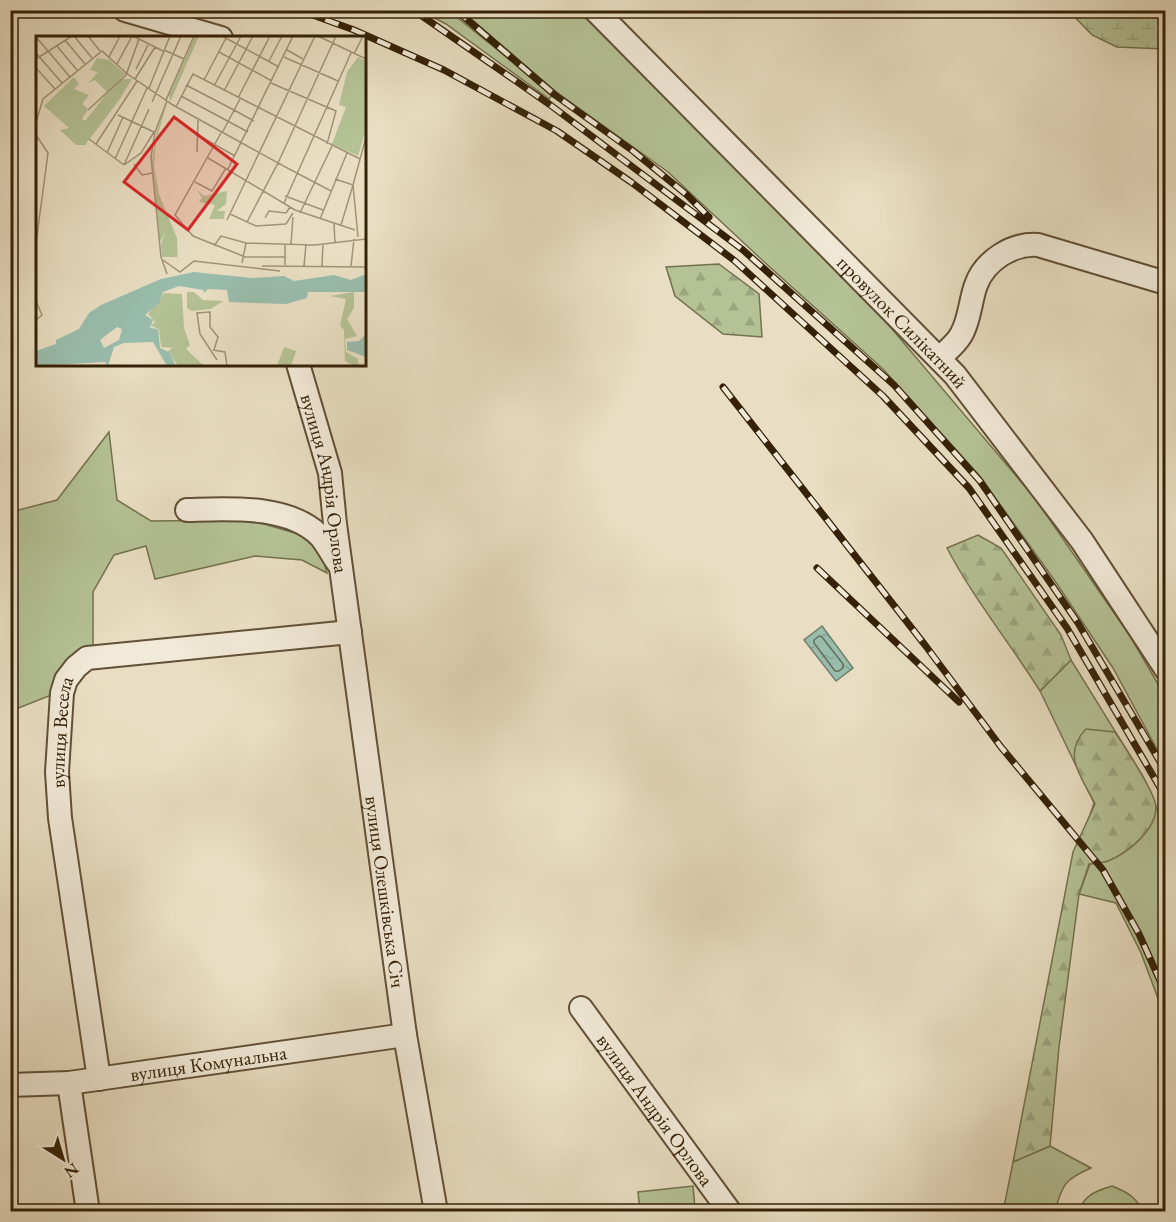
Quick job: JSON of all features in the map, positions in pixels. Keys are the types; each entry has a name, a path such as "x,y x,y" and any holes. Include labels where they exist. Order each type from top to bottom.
{"street":[{"path":"125,10 214,36"},
{"name":"провулок Силікатний","path":"595,10 955,375 1082,541 1164,662"},
{"path":"939,358 961,335 976,284 986,267 1000,255 1026,244 1038,245 1166,283"},
{"name":"вулиця Андрія Орлова","path":"299,366 330,473 342,570"},
{"name":"вулиця Андрія Орлова","path":"187,510 253,509 285,517 308,526 321,537 342,570"},
{"name":"вулиця Олешківська Січ","path":"342,570 405,1035 436,1212"},
{"name":"вулиця Весела","path":"99,1079 60,818 57,772 62,693 66,680 75,667 87,658 350,632"},
{"name":"вулиця Андрія Орлова","path":"581,1008 727,1211"},
{"name":"вулиця Комунальна","path":"10,1085 69,1083 405,1035"},
{"path":"69,1083 88,1212"}],"green space":[{"path":"421,11 449,11 553,94 549,99 446,24"},
{"path":"462,11 583,11 876,310 1034,497 1130,636 1165,696 1165,764 1113,668 1055,581 979,475 883,369 668,172 555,91"},
{"path":"1069,11 1165,11 1165,49 1117,47 1092,35"},
{"path":"719,264 759,294 762,337 723,334 675,296 666,267"},
{"path":"109,432 117,500 151,521 250,520 309,537 324,562 327,573 302,560 255,556 155,579 146,546 114,555 93,592 93,646 58,675 49,696 11,711 11,512 57,500"},
{"path":"978,535 1001,548 1061,635 1071,660 1040,691 968,585 947,548"},
{"path":"1071,660 1144,778 1165,828 1165,1017 1141,953 1116,903 1079,894 1090,864 1108,861 1088,821 1094,803 1040,691"},
{"path":"1086,729 1115,732 1151,791 1155,800 1155,816 1140,840 1124,852 1108,861 1089,864 1079,894 1059,1047 1050,1146 1013,1162 1073,852 1095,804 1080,775 1074,757 1075,748"},
{"path":"1050,1146 1091,1168 1075,1176 1066,1184 1055,1211 1003,1212 1013,1162"},
{"path":"693,1186 695,1208 640,1211 638,1192"},
{"path":"1112,1186 1130,1195 1143,1211 1079,1211 1091,1194"}],"water":[{"path":"822,626 853,668 836,681 804,640"}],"railway":[{"path":"299,10 354,30 444,70 557,131 631,182 735,261 883,396 969,488 1067,628 1166,798"},
{"path":"412,10 549,104 743,250 894,385 980,481 1078,623 1166,772"},
{"path":"456,10 555,95 633,151 687,195 709,217"},
{"path":"723,387 925,645 1001,747 1103,870 1139,934 1166,994"},
{"path":"817,568 959,702"}]}
